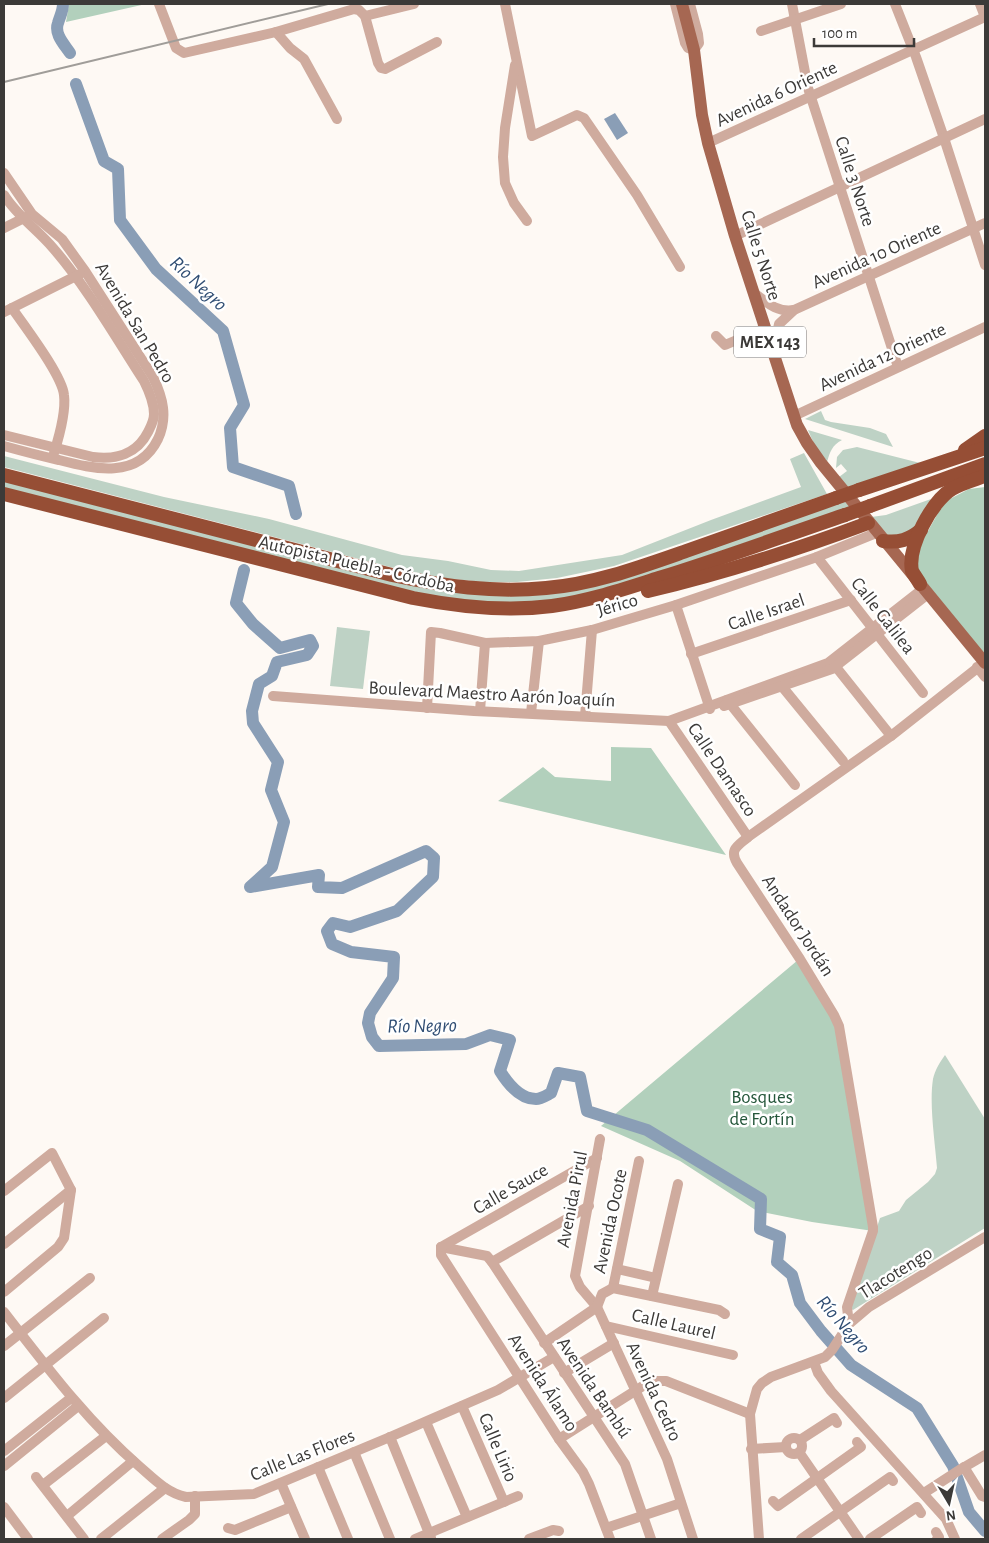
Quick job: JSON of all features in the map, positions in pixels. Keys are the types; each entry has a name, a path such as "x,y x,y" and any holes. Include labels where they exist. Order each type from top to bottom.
{"highway":[{"path":"954,458 985,436"},
{"name":"Autopista Puebla - Córdoba","path":"4,475 392,575 441,585 486,590 547,588 570,585 615,574 985,448"},
{"name":"Autopista Puebla - Córdoba","path":"4,494 430,601 460,606 506,608 551,606 581,601 676,573 985,464"},
{"path":"924,589 913,572 912,557 921,530 935,505 944,495 952,489 985,476"},
{"path":"581,601 621,598 791,550 876,532 901,542 914,536 921,530"}],"main road":[{"name":"Calle 5 Norte","path":"682,4 694,50 702,116 708,143 735,236 794,416 813,454 876,532"},
{"name":"MEX 143","path":"876,532 983,664"}],"street":[{"path":"160,4 176,48 184,53 276,32 354,9 359,10 365,16 381,68 385,69 437,42"},
{"path":"365,16 414,4"},
{"path":"505,4 532,136 577,115 584,118 637,195 680,267"},
{"path":"675,4 685,43 688,48 694,50 699,43 690,4"},
{"name":"Calle 3 Norte","path":"792,4 810,96 898,367"},
{"path":"761,31 841,4"},
{"path":"895,4 944,138 985,265"},
{"path":"980,4 985,17"},
{"name":"Avenida 6 Oriente","path":"708,143 985,17"},
{"path":"276,32 290,48 304,59 337,118"},
{"path":"516,59 504,128 503,157 505,183 514,204 527,221"},
{"path":"735,236 985,119"},
{"name":"Avenida San Pedro","path":"4,173 27,216 62,239 85,271 153,377 161,394 164,419 160,434 143,457 125,466 107,470 90,468 4,446"},
{"name":"Avenida San Pedro","path":"4,195 27,216 75,276 144,381 151,396 154,415 152,425 141,444 124,456 107,459 93,458 4,435"},
{"path":"4,228 27,216"},
{"name":"Avenida 10 Oriente","path":"794,310 985,223"},
{"path":"53,458 63,412 64,395 60,380 8,310 85,271"},
{"path":"754,293 782,311 794,310"},
{"path":"773,352 779,324 794,310"},
{"name":"Avenida 12 Oriente","path":"794,416 985,327"},
{"path":"716,336 725,345 765,328"},
{"name":"Jérico","path":"427,708 431,632 485,643 538,641 592,630 676,605 817,557 876,532"},
{"name":"Calle Galilea","path":"817,557 923,693"},
{"name":"Boulevard Maestro Aarón Joaquín","path":"273,696 427,708 669,721 781,684 833,664 924,589"},
{"name":"Calle Israel","path":"691,654 851,600"},
{"path":"676,605 708,708"},
{"path":"585,716 592,630"},
{"path":"531,713 538,641"},
{"path":"480,711 485,643"},
{"path":"833,664 891,736"},
{"path":"983,664 985,677"},
{"name":"Andador Jordán","path":"849,1324 847,1307 874,1227 839,1026 800,958 734,857 734,850 748,837 891,736 983,664"},
{"path":"781,684 843,761"},
{"path":"728,702 795,785"},
{"name":"Calle Damasco","path":"669,721 748,837"},
{"name":"Avenida Pirul","path":"576,1265 589,1206 600,1139"},
{"path":"4,1191 52,1153 71,1190 64,1238 58,1247 4,1292"},
{"name":"Calle Sauce","path":"441,1248 597,1158"},
{"name":"Avenida Ocote","path":"613,1288 639,1162"},
{"path":"652,1296 678,1184"},
{"path":"4,1244 71,1190"},
{"path":"441,1248 486,1256 492,1262 589,1206"},
{"name":"Tlacotengo","path":"759,1539 751,1449 750,1414 754,1397 762,1383 771,1377 824,1357 840,1341 849,1324 869,1307 985,1237"},
{"name":"Avenida Álamo","path":"441,1248 441,1255 589,1484 610,1539"},
{"name":"Avenida Bambú","path":"492,1262 626,1464 651,1539"},
{"name":"Avenida Cedro","path":"576,1265 575,1276 597,1307 667,1459 693,1539"},
{"path":"617,1269 656,1278"},
{"path":"4,1346 90,1278"},
{"path":"544,1343 597,1307 602,1294 613,1288 719,1310 726,1314"},
{"name":"Calle Las Flores","path":"4,1312 74,1402 106,1436 165,1488 176,1494 195,1496 254,1494 390,1438 498,1390 554,1357"},
{"path":"4,1398 104,1318"},
{"name":"Calle Laurel","path":"606,1326 733,1355"},
{"path":"564,1373 614,1343"},
{"path":"814,1362 818,1373 831,1391 946,1519 956,1539"},
{"path":"559,1438 635,1390 655,1381 666,1381 750,1414"},
{"path":"4,1452 74,1402"},
{"path":"4,1466 74,1402"},
{"name":"Calle Lirio","path":"462,1406 504,1502"},
{"path":"800,1440 834,1418 837,1423"},
{"path":"426,1422 467,1517"},
{"path":"43,1485 106,1436"},
{"path":"390,1438 430,1536"},
{"path":"786,1447 790,1439 800,1440"},
{"path":"786,1447 791,1454 799,1452 802,1448 800,1440"},
{"path":"773,1500 778,1506 861,1447 858,1442"},
{"path":"751,1449 786,1447"},
{"path":"354,1452 390,1539"},
{"path":"799,1452 859,1539"},
{"path":"924,1493 985,1455"},
{"path":"67,1516 133,1461"},
{"path":"318,1467 348,1539"},
{"path":"962,1468 982,1496 985,1497"},
{"path":"36,1477 84,1539"},
{"path":"801,1539 890,1477 893,1481"},
{"path":"281,1483 305,1539"},
{"path":"102,1539 165,1488"},
{"path":"167,1538 195,1514 195,1496"},
{"path":"415,1539 430,1536 467,1517 518,1496"},
{"path":"606,1528 681,1503"},
{"path":"4,1507 22,1537"},
{"path":"228,1528 235,1530 291,1507"},
{"path":"870,1539 917,1507 921,1513"},
{"path":"529,1539 553,1530 559,1531"}],"green space":[{"path":"69,4 146,4 66,22"},
{"path":"821,411 825,420 870,428 886,434 893,447 805,419"},
{"path":"808,430 842,440 832,449 827,462 814,444"},
{"path":"857,447 920,463 848,489 839,477 847,471 841,464 836,468 837,457 843,450"},
{"path":"804,453 827,494 614,566 557,578 517,582 483,582 442,578 390,567 4,467 4,456 164,497 269,519 402,555 448,561 491,570 519,571 622,555 801,487 790,459"},
{"path":"4,479 422,586 526,595 846,500 851,507 603,591 552,601 486,603 419,595 4,490"},
{"path":"985,487 985,655 928,585 916,566 919,547 942,506 948,500 969,489"},
{"path":"931,499 913,532 888,538 871,517 886,515"},
{"path":"337,627 370,631 363,689 330,686"},
{"path":"611,747 651,748 726,855 498,801 543,767 555,777 611,781"},
{"name":"Bosques de Fortín","path":"798,960 839,1026 873,1231 757,1211 680,1161 601,1126"},
{"path":"945,1055 985,1119 985,1228 853,1310 850,1308 880,1218 899,1211 906,1200 935,1174 937,1168 932,1089 935,1072"}],"water":[{"path":"615,113 628,133 617,140 604,119"}],"waterway":[{"name":"Río Negro","path":"63,4 57,31 70,53"},
{"name":"Río Negro","path":"76,84 104,161 118,169 120,220 156,269 223,331 244,405 230,428 233,467 289,486 296,514"},
{"name":"Río Negro","path":"244,570 236,603 253,624 280,648 310,640 313,646 307,655 277,662 272,676 259,684 252,711 253,723 278,762 271,790 284,822 272,867 250,887 319,875 318,887 342,888 426,851 434,858 433,877 397,911 350,927 333,923 327,931 332,944 351,952 394,957 393,978 370,1013 368,1023 372,1037 379,1046 466,1044 490,1035 510,1040 500,1071 511,1086 520,1094 536,1099 551,1093 558,1073 580,1077 587,1111 647,1130 761,1199 760,1229 780,1237 777,1262 792,1275 800,1303 821,1331 851,1365 917,1408 953,1466 969,1512 985,1531"}],"railway":[{"path":"4,82 328,4"}]}
